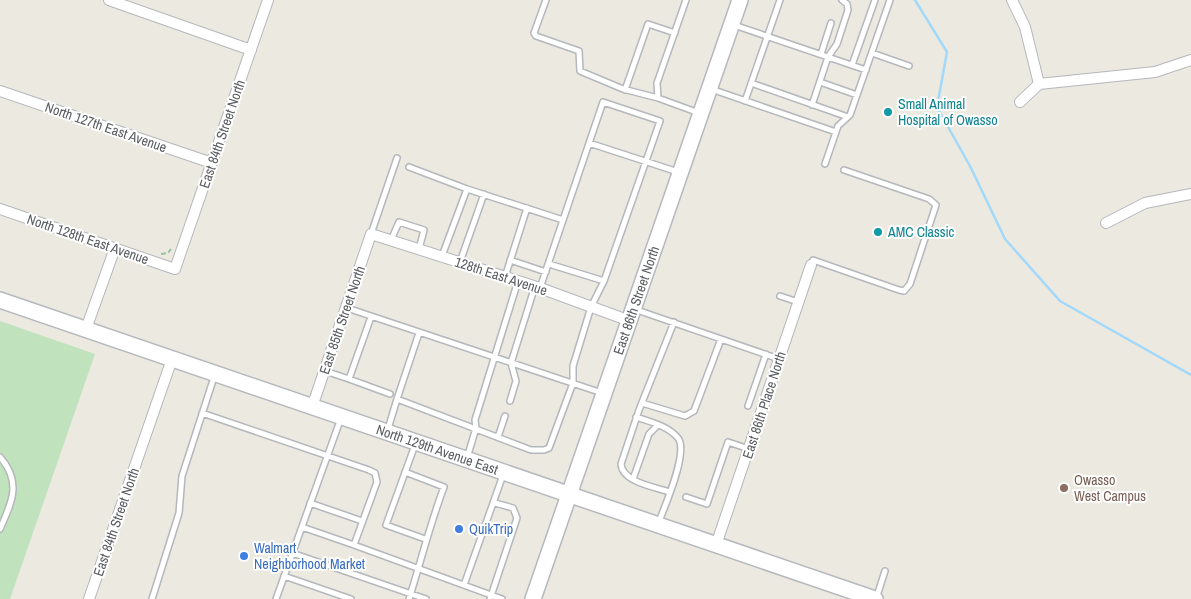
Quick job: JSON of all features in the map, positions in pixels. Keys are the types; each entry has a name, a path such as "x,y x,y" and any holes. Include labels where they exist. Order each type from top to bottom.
{"main road":[{"name":"East 86th Street North","path":"533,599 740,0"},
{"name":"North 129th Avenue East","path":"0,300 875,599"}],"street":[{"path":"109,0 137,5 251,50"},
{"name":"East 84th Street North","path":"175,268 268,0"},
{"path":"1012,0 1025,27 1039,84"},
{"path":"1020,102 1039,84 1155,72 1191,60"},
{"name":"North 127th East Avenue","path":"0,90 212,163"},
{"path":"1106,223 1145,203 1191,194"},
{"name":"North 128th East Avenue","path":"0,209 175,268"},
{"name":"128th East Avenue","path":"371,234 538,287 591,307 632,314"},
{"name":"East 85th Street North","path":"312,407 371,234"},
{"path":"86,330 115,248"},
{"name":"East 86th Place North","path":"716,545 812,263"},
{"name":"East 84th Street North","path":"89,599 172,359"}],"lane":[{"path":"546,0 534,33 536,36 579,51 580,71 625,90 658,98 701,113"},
{"path":"658,98 657,83 686,0"},
{"path":"745,101 780,0"},
{"path":"812,104 828,57 837,44 848,10 847,4 842,0"},
{"path":"852,65 875,0"},
{"path":"825,164 838,126 848,117 857,95 890,0"},
{"path":"821,54 831,23"},
{"path":"625,90 648,24 675,33"},
{"path":"732,24 866,70"},
{"path":"872,53 909,66"},
{"path":"820,82 857,95"},
{"path":"751,83 848,117"},
{"path":"710,89 836,132"},
{"path":"397,399 531,450 549,448 573,383 573,366 591,307 604,281 660,121 603,102 549,264 538,287 511,363 516,381 510,401"},
{"path":"589,144 680,173"},
{"path":"371,234 397,158"},
{"path":"409,168 563,220"},
{"path":"812,263 904,291 910,284 920,257 935,211 934,202 844,170"},
{"path":"442,256 467,188"},
{"path":"460,262 484,194"},
{"path":"505,277 527,208"},
{"path":"391,240 399,222 424,230 419,249"},
{"path":"510,260 546,272"},
{"path":"549,264 604,281"},
{"path":"467,459 476,428 475,420 518,281"},
{"path":"780,296 798,303"},
{"path":"346,308 604,393"},
{"path":"632,314 674,322 779,359"},
{"path":"349,379 370,316"},
{"path":"669,492 633,479 623,473 621,464 638,410 674,322"},
{"path":"387,432 419,333"},
{"path":"642,403 690,415 698,405 721,339"},
{"path":"748,406 766,354"},
{"path":"324,370 390,394"},
{"path":"152,599 179,513 182,476 215,374"},
{"path":"202,413 328,455 375,473 377,482 354,545"},
{"path":"498,437 505,416"},
{"path":"276,599 341,417"},
{"path":"636,417 673,433 680,440 682,447 658,525"},
{"path":"633,479 649,434 658,425"},
{"path":"416,442 386,525 425,539"},
{"path":"686,497 707,504 728,442 750,449"},
{"path":"0,457 8,467 14,487 0,529"},
{"path":"405,472 444,487 425,539 420,569 410,596"},
{"path":"464,585 495,503 503,472"},
{"path":"310,503 362,521"},
{"path":"491,597 517,518 513,508 495,503"},
{"path":"302,527 464,585 491,597 502,599"},
{"path":"292,553 410,596 426,599"},
{"path":"875,599 885,570"},
{"path":"284,576 351,599"}],"path":[{"path":"158,255 168,253 174,245"}],"green space":[{"path":"0,321 95,354 10,599 0,599"}],"waterway":[{"path":"915,0 947,52 937,107 971,168 1005,239 1060,301 1191,375"}],"place":[{"name":"Small Animal Hospital of Owasso","path":"888,112"},
{"name":"AMC Classic","path":"878,232"},
{"name":"Owasso West Campus","path":"1064,488"},
{"name":"QuikTrip","path":"459,529"},
{"name":"Walmart Neighborhood Market","path":"244,556"}]}
